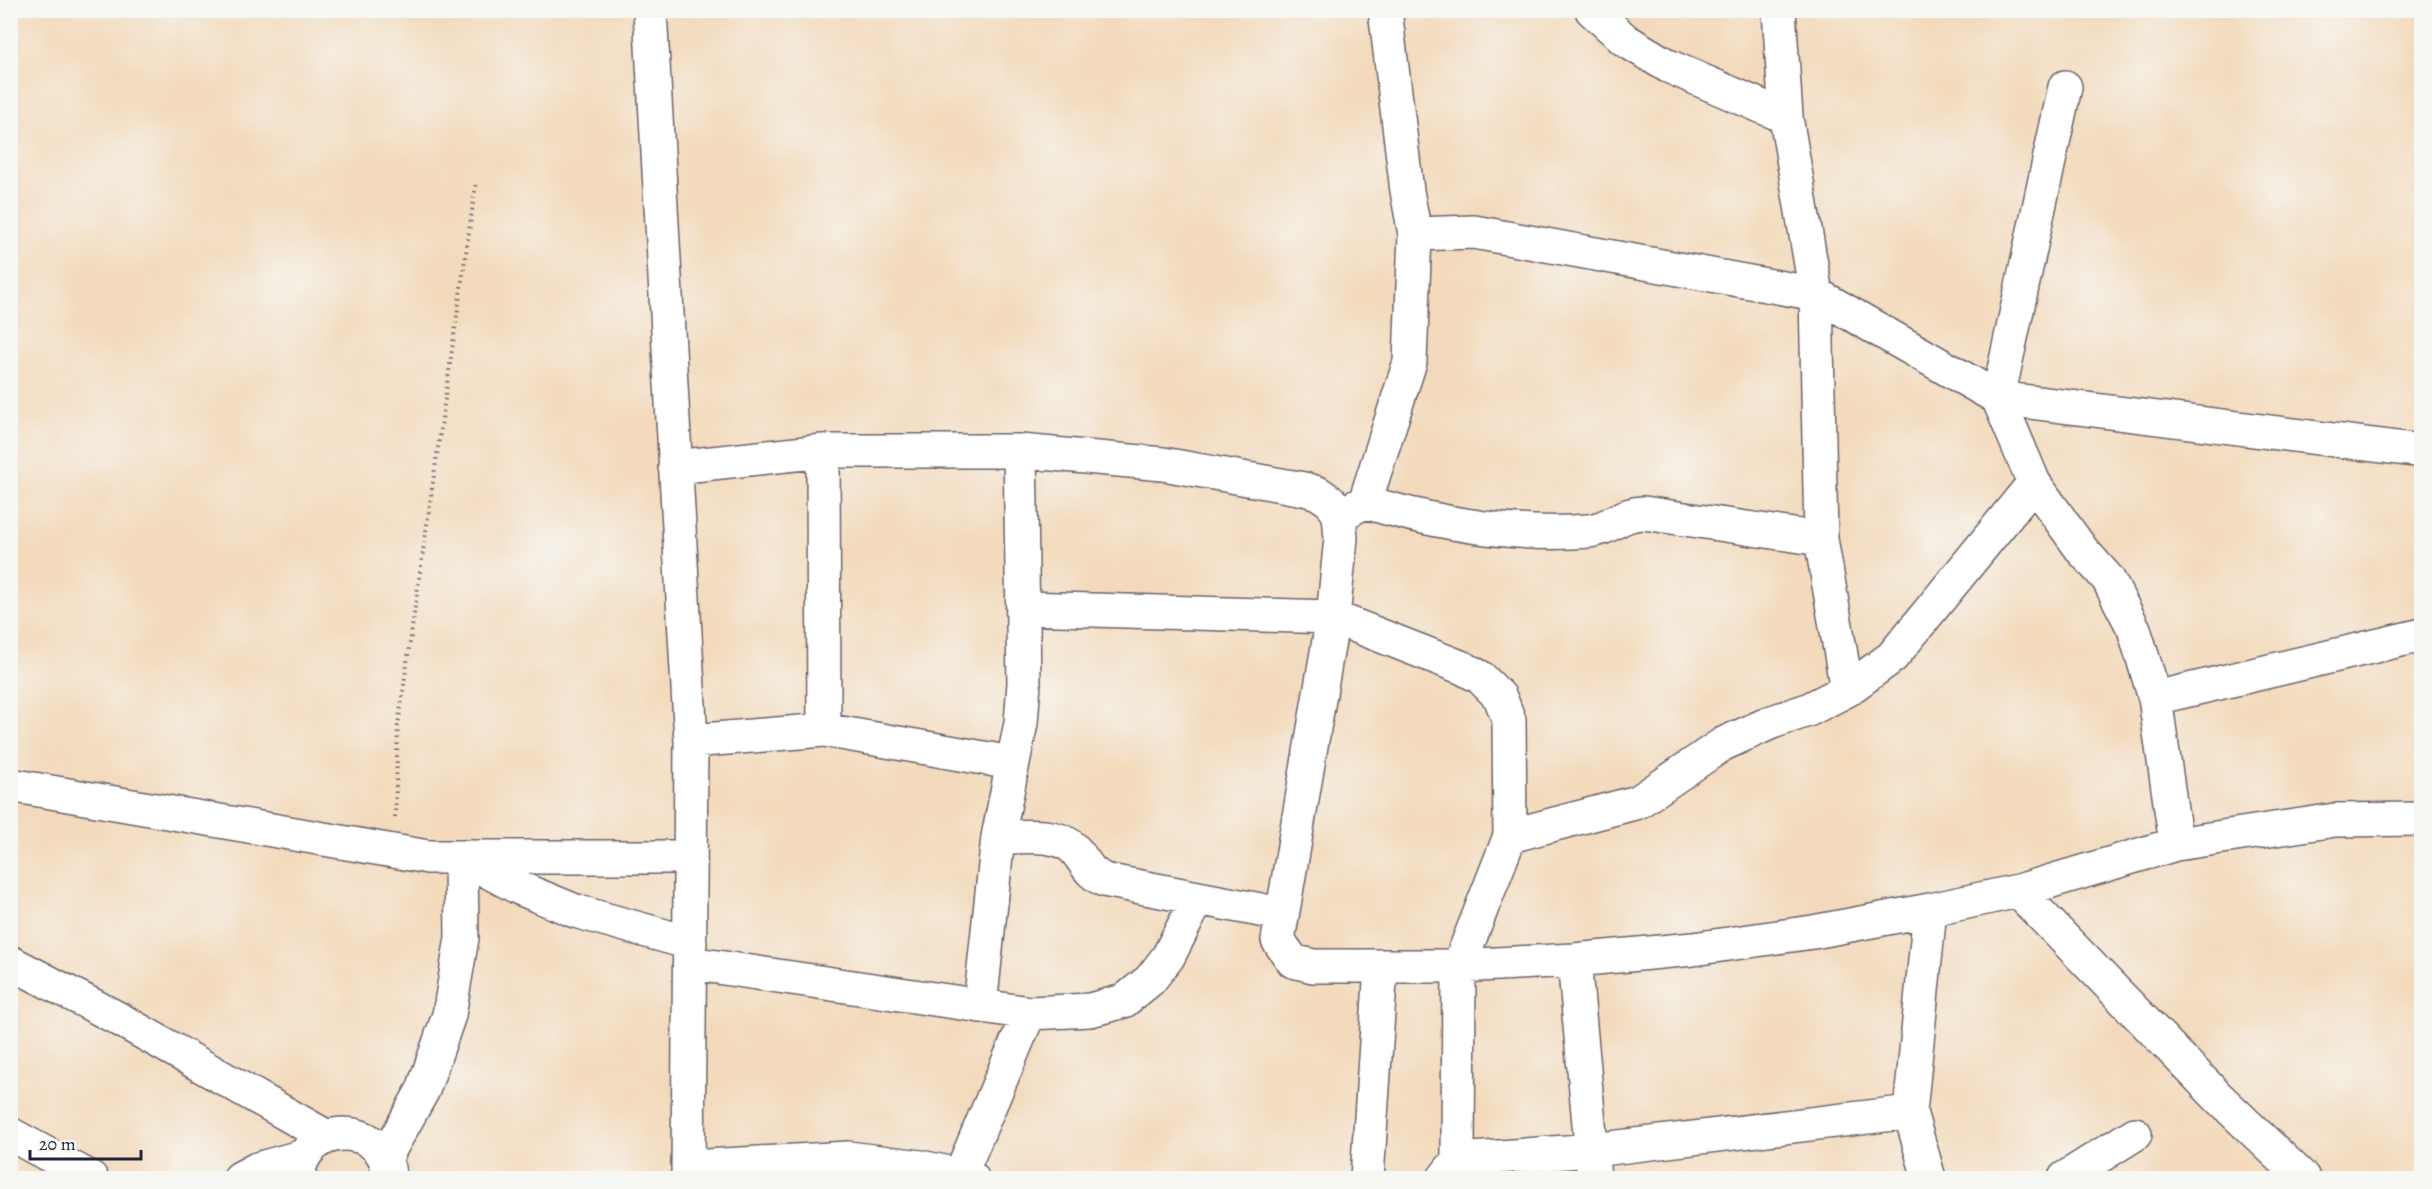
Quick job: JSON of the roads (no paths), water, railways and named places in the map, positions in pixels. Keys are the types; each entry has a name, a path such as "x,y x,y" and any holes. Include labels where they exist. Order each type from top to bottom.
{"street":[{"path":"650,10 691,741 688,1173 848,1158 921,1167 964,1178 1029,1013"},
{"path":"1384,10 1407,191 1415,234 1410,362 1341,538 1333,617 1278,940 1293,961 1313,966 1459,966 1574,960 1693,949 1812,933 2018,891 2176,844 2335,820 2421,819"},
{"path":"1592,10 1625,40 1668,66 1786,117"},
{"path":"1779,10 1786,117 1816,294 1821,540 1847,690"},
{"path":"2065,87 1998,398 2034,483 2082,550 2108,579 2134,629 2155,698 2176,844"},
{"path":"1415,234 1474,232 1816,294 1998,398 2421,451"},
{"path":"675,467 823,451 1020,451 1163,464 1304,489 1352,509 1518,531 1590,531 1604,528 1631,513 1644,513 1821,540"},
{"path":"823,451 824,730"},
{"path":"980,1006 998,837 1021,723 1024,608 1020,451"},
{"path":"1510,837 1638,802 1723,744 1772,722 1808,710 1847,690 1892,657 2034,483"},
{"path":"1024,608 1333,617 1464,668 1480,677 1500,697 1509,720 1510,837 1459,966 1451,1169 1594,1164 1910,1112"},
{"path":"2155,698 2421,635"},
{"path":"691,741 824,730 1012,763"},
{"path":"10,786 394,853 461,857 690,857"},
{"path":"998,837 1055,838 1067,842 1091,874 1104,880 1281,914"},
{"path":"461,857 517,887 690,953 1029,1013 1090,1010 1124,1001 1150,981 1168,957 1198,898"},
{"path":"240,1179 257,1169 310,1157 347,1134 366,1139 387,1168 423,1090 449,1016 462,938 461,857"},
{"path":"2018,891 2219,1098 2303,1179"},
{"path":"1929,1179 1910,1112 1930,910"},
{"path":"1574,960 1594,1164"},
{"path":"10,962 119,1019 310,1157"},
{"path":"1367,1179 1381,967"},
{"path":"10,1134 91,1179"},
{"path":"2065,1179 2135,1134"}]}
